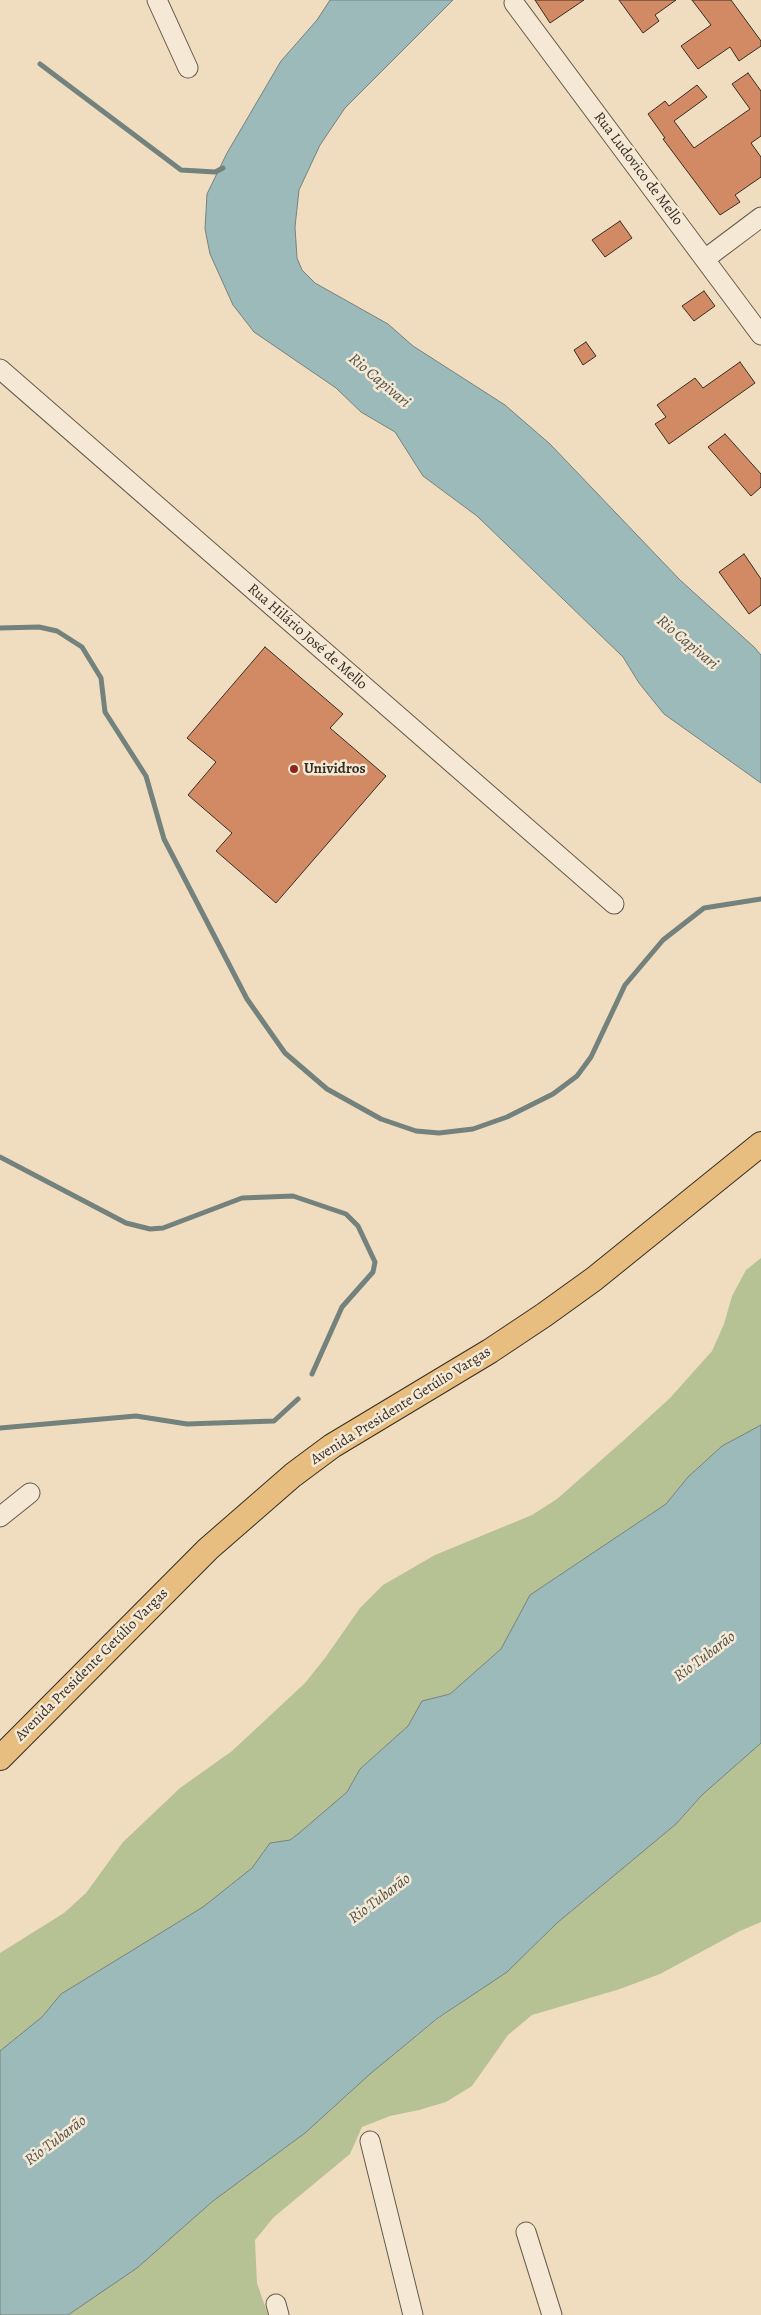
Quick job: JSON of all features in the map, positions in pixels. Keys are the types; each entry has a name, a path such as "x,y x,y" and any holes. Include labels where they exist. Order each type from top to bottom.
{"main road":[{"name":"Avenida Presidente Getúlio Vargas","path":"0,1758 208,1549 292,1475 332,1446 490,1351 551,1310 594,1279 761,1144"}],"street":[{"path":"157,0 188,68"},
{"name":"Rua Ludovico de Mello","path":"514,4 761,334"},
{"path":"705,259 761,217"},
{"name":"Rua Hilário José de Mello","path":"0,369 614,904"},
{"path":"0,1517 30,1493"},
{"path":"370,2141 413,2315"},
{"path":"526,2232 552,2315"}],"green space":[{"path":"761,1258 761,1425 722,1446 688,1477 666,1504 530,1595 501,1649 450,1694 422,1701 408,1726 360,1769 347,1792 298,1834 290,1840 270,1843 252,1868 203,1907 61,1994 42,2017 0,2051 0,1953 64,1913 86,1893 123,1842 180,1788 232,1751 305,1683 360,1608 383,1585 435,1555 532,1515 557,1499 670,1398 712,1351 724,1324 732,1296 746,1270"},
{"path":"761,1743 761,1922 740,1931 660,1974 620,1989 532,2015 508,2035 472,2086 446,2102 390,2116 362,2127 350,2154 274,2217 255,2240 257,2283 268,2315 68,2315 137,2268 213,2201 305,2133 370,2074 439,2018 507,1972 557,1923 676,1824 702,1795"}],"water":[{"name":"Rio Capivari","path":"330,0 453,0 345,108 320,145 299,190 295,227 297,258 302,270 315,283 388,324 413,346 505,405 550,444 680,580 754,647 761,655 761,783 664,714 639,683 623,657 477,516 423,476 395,432 361,412 336,388 254,332 233,305 210,254 205,229 207,194 227,153 281,61 317,20"},
{"name":"Rio Tubarão","path":"761,1425 761,1743 702,1795 676,1824 557,1923 507,1972 438,2018 370,2074 305,2133 213,2201 137,2268 68,2315 0,2315 0,2051 42,2017 61,1994 203,1907 252,1868 270,1843 290,1840 298,1834 347,1792 360,1769 408,1726 422,1701 450,1694 501,1649 530,1595 666,1504 688,1477 722,1446"}],"building":[{"path":"535,0 584,0 550,23"},
{"path":"619,0 676,0 655,15 659,21 643,33"},
{"path":"692,0 731,0 761,41 761,46 739,61 730,47 698,69 681,46 711,25"},
{"path":"748,73 761,91 761,136 751,143 761,157 761,177 735,195 740,202 720,215 663,139 665,138 648,114 665,101 669,106 697,85 707,97 674,121 694,148 750,109 732,84"},
{"path":"620,221 632,238 605,257 592,240"},
{"path":"704,291 715,306 694,321 682,306"},
{"path":"586,342 596,356 583,365 574,350"},
{"path":"740,362 755,383 669,444 655,424 666,417 657,405 695,378 703,388"},
{"path":"725,434 761,474 761,487 751,496 708,447"},
{"path":"744,554 761,579 761,605 749,614 719,572"},
{"name":"Unividros","path":"265,647 343,714 330,728 386,776 276,903 216,851 232,833 188,795 216,762 187,738"}],"waterway":[{"path":"40,64 181,170 215,172 223,168"},
{"path":"0,628 39,627 57,631 82,647 101,678 105,712 146,776 164,839 247,999 285,1053 327,1089 381,1119 416,1131 439,1133 473,1129 507,1117 553,1094 577,1076 591,1057 625,985 663,940 704,908 761,899"},
{"path":"0,1157 126,1223 150,1229 163,1228 242,1198 293,1196 346,1214 358,1226 375,1262 373,1272 342,1307 312,1374"},
{"path":"0,1428 136,1416 187,1424 274,1421 298,1399"}],"place":[{"name":"Unividros","path":"294,769"}]}
